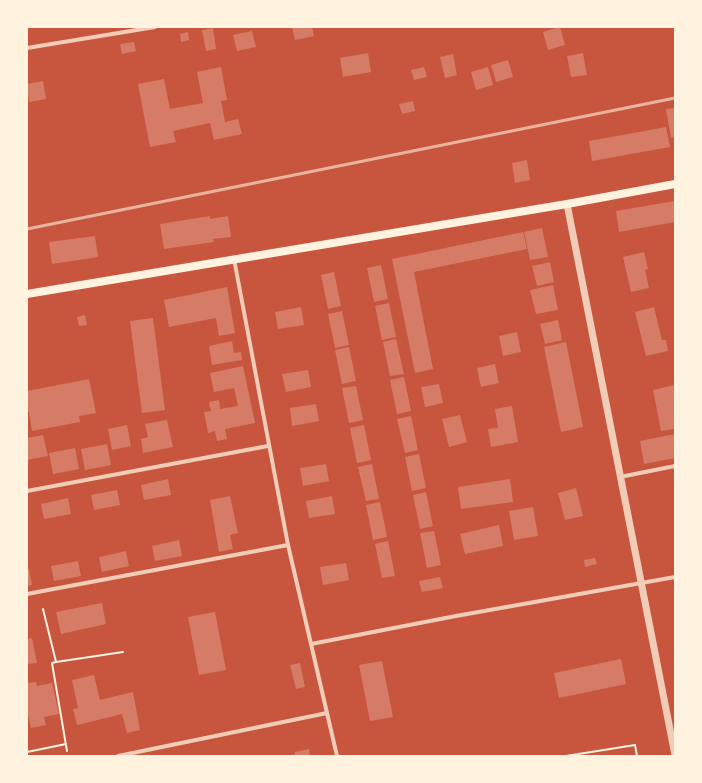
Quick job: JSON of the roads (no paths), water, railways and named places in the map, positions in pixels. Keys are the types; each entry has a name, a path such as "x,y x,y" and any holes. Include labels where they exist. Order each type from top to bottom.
{"main road":[{"path":"27,294 567,204 675,184"}],"street":[{"path":"27,48 155,27"},
{"path":"567,204 620,477 674,742 675,756"},
{"path":"234,259 268,446 288,545 336,756"},
{"path":"27,491 268,446"},
{"path":"620,477 675,466"},
{"path":"27,594 288,545"},
{"path":"311,644 456,616 675,577"},
{"path":"118,756 327,713"}],"railway":[{"path":"27,229 675,98"}]}
